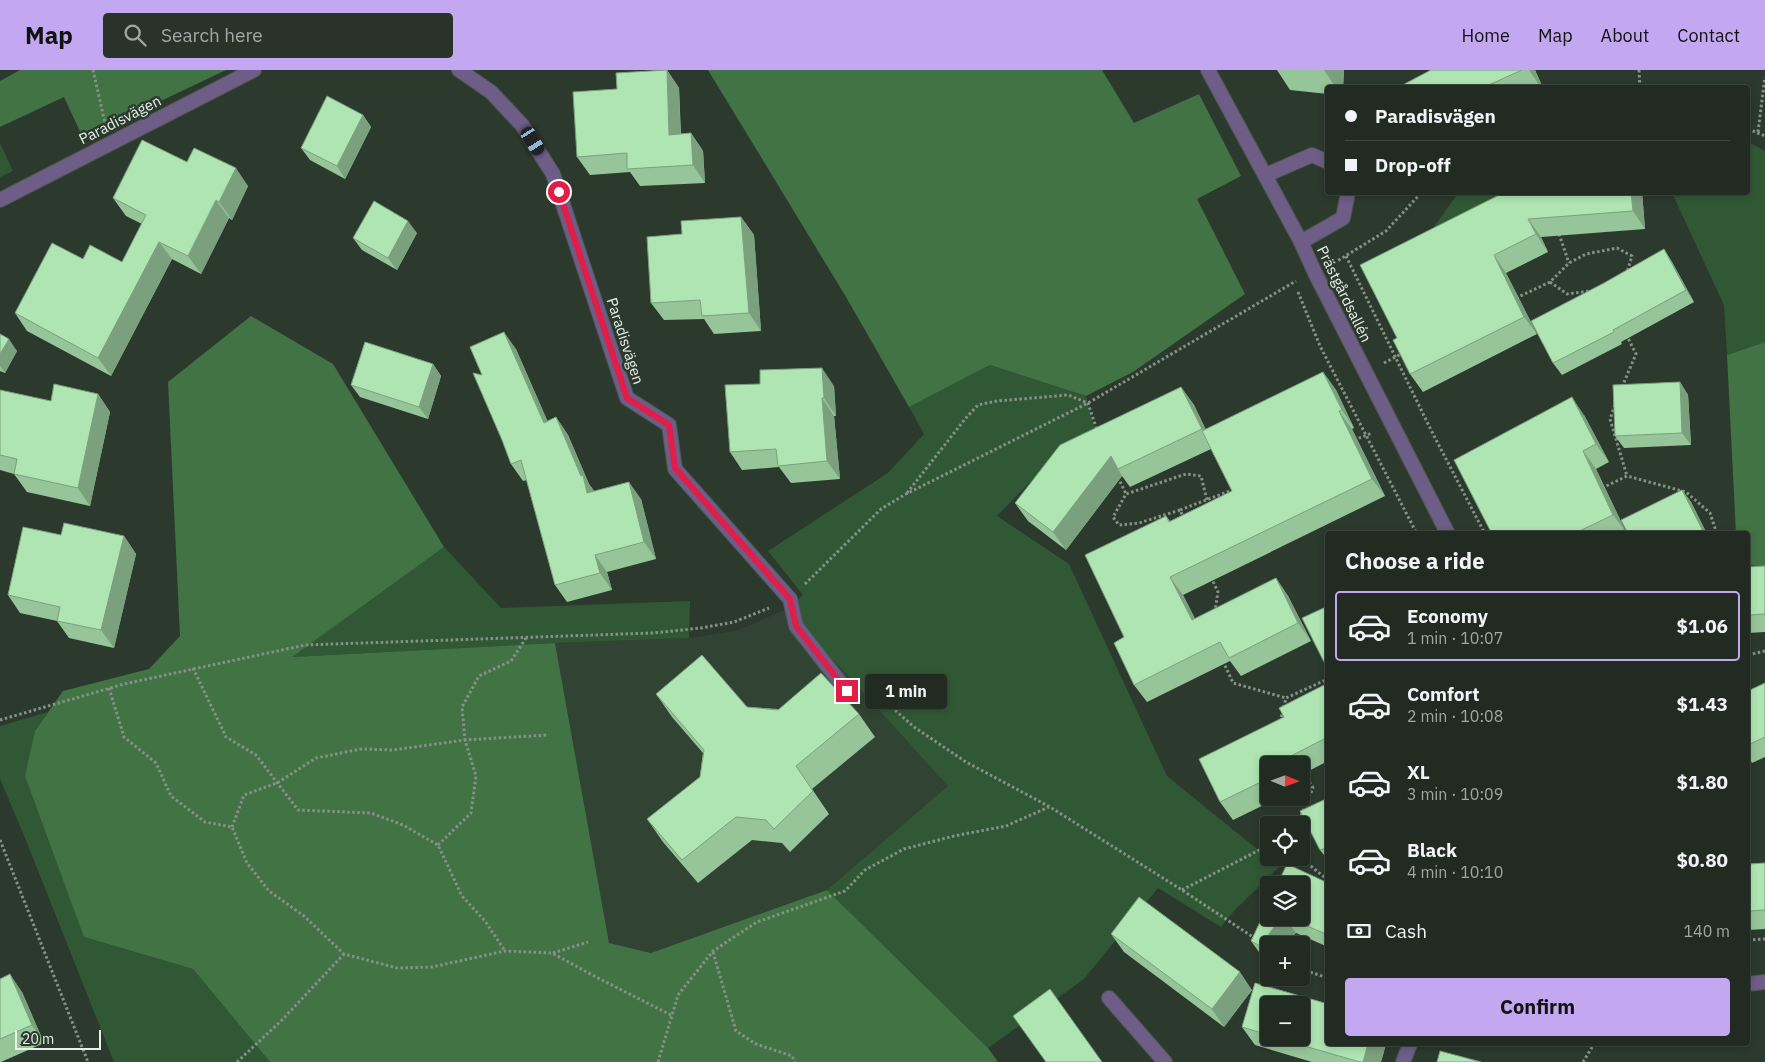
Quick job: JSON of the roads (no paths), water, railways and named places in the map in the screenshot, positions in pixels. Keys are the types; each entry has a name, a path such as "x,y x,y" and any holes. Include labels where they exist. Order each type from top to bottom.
{"street":[{"name":"Paradisvägen","path":"0,200 254,70"},
{"name":"Paradisvägen","path":"459,70 491,92 522,125 553,174 627,398 669,425 675,468 790,599 796,626 847,691"},
{"name":"Prästgårdsallén","path":"1208,70 1301,242 1315,274 1446,531"},
{"path":"1266,175 1312,155 1325,161"},
{"path":"1301,242 1343,218 1347,195"},
{"path":"1750,984 1765,982"},
{"path":"1109,998 1165,1062"},
{"path":"1403,1062 1409,1046"}]}
